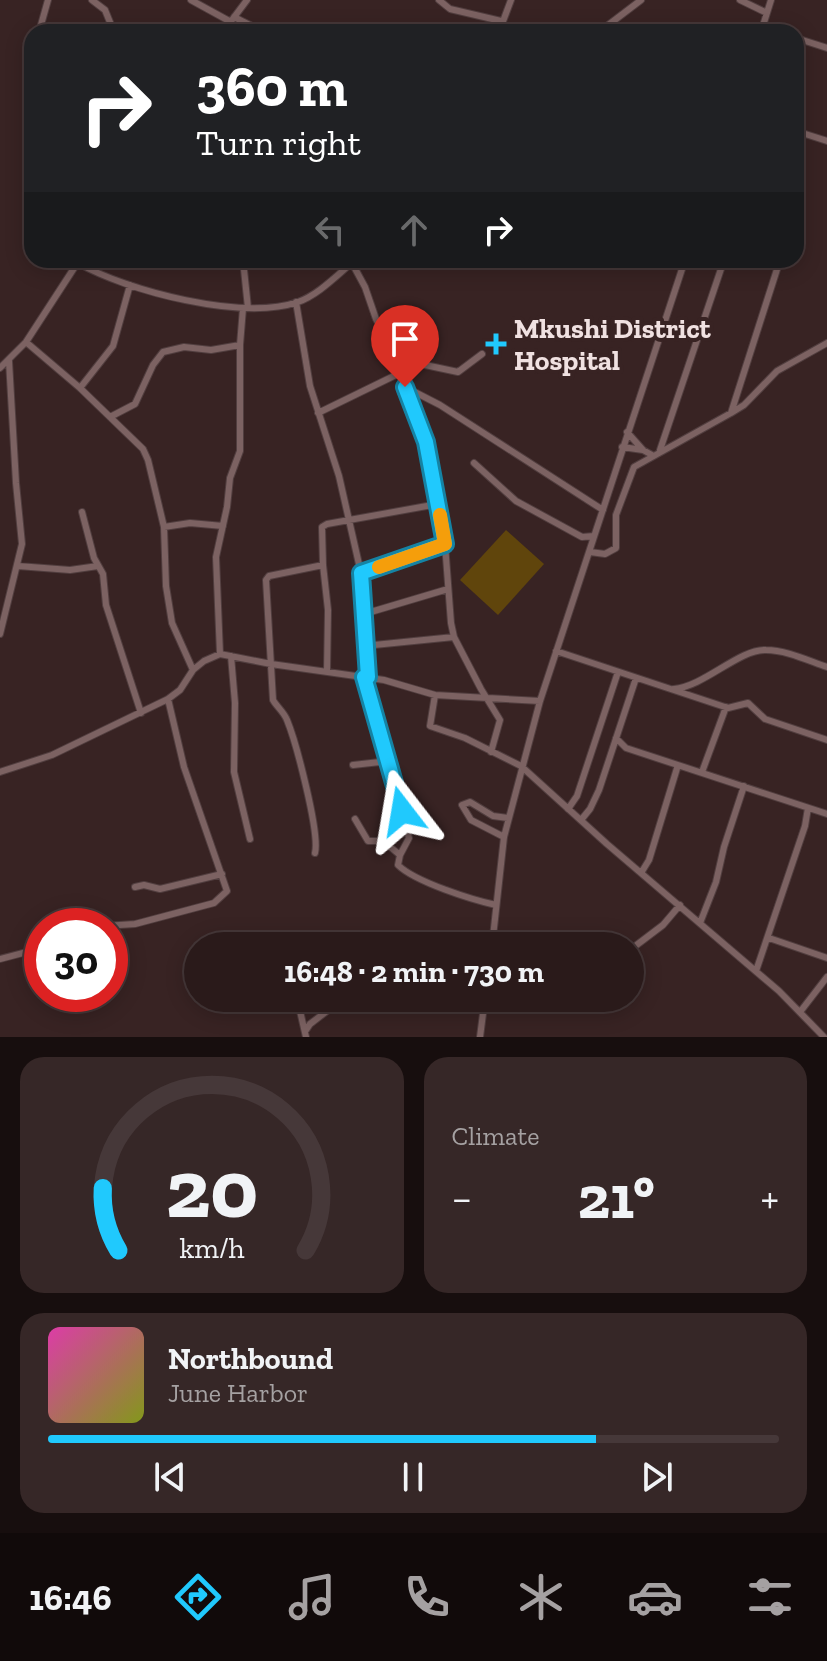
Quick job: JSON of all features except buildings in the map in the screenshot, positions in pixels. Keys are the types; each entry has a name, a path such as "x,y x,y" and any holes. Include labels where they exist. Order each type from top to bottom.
{"street":[{"path":"41,24 48,0"},
{"path":"92,0 105,10 111,24"},
{"path":"191,0 243,24"},
{"path":"230,24 247,0"},
{"path":"439,0 450,9 501,21"},
{"path":"500,24 511,0"},
{"path":"610,24 641,0"},
{"path":"740,0 767,13"},
{"path":"764,24 771,0"},
{"path":"804,41 827,48"},
{"path":"804,134 827,141"},
{"path":"0,368 26,342 74,268"},
{"path":"88,268 102,277 130,285 182,298 246,308 296,302 315,292 345,268"},
{"path":"220,654 215,567 230,478 240,451 240,345 246,308 244,268"},
{"path":"357,268 376,319 397,359 426,442 445,544 454,637 500,720 491,752"},
{"path":"493,932 504,837 521,766 682,268"},
{"path":"660,450 721,268"},
{"path":"731,413 777,268"},
{"path":"80,388 113,346 130,285"},
{"path":"296,302 310,386 339,476 361,573 366,677 409,838 398,865 410,874 468,898 496,905"},
{"path":"26,342 80,388 143,449 164,527 170,613 193,670"},
{"path":"590,552 605,554 618,544 616,515 632,468 744,405 777,371 827,343"},
{"path":"110,417 135,404 153,365 163,352 184,347 211,350 240,345"},
{"path":"397,359 458,372 482,354"},
{"path":"0,634 22,544 9,361"},
{"path":"318,413 400,373"},
{"path":"405,387 440,405 603,510"},
{"path":"627,432 643,450 652,455"},
{"path":"622,447 643,450"},
{"path":"474,463 516,501 582,537 594,536"},
{"path":"327,672 328,610 322,527 438,504"},
{"path":"82,512 103,574 106,605 141,713"},
{"path":"164,527 190,523 223,526"},
{"path":"361,573 445,544"},
{"path":"315,853 317,831 287,718 273,700 266,577 323,565"},
{"path":"18,566 70,570 98,566"},
{"path":"364,614 448,589"},
{"path":"364,646 454,637"},
{"path":"673,690 693,684 756,651 768,649 827,667"},
{"path":"556,651 726,707 753,704 765,719 827,740"},
{"path":"0,772 52,755 168,699 180,690 193,670 220,654 366,677 435,695 540,701"},
{"path":"231,656 235,703 234,772 250,839"},
{"path":"568,809 577,796 618,672"},
{"path":"581,820 593,802 636,678"},
{"path":"435,695 430,726 465,738 521,766 756,971 824,1037"},
{"path":"128,924 214,903 227,891 184,767 168,699"},
{"path":"702,772 726,707"},
{"path":"616,738 626,748 827,814"},
{"path":"353,765 389,761"},
{"path":"641,873 649,860 678,765"},
{"path":"700,923 716,882 744,786"},
{"path":"504,837 471,820 462,805 470,802 493,816 508,818"},
{"path":"756,971 805,826 808,808"},
{"path":"355,819 368,841 383,841 400,855"},
{"path":"135,887 144,885 160,889 222,874"},
{"path":"644,939 663,925 680,905"},
{"path":"769,938 827,958"},
{"path":"0,959 24,953"},
{"path":"800,1012 827,977"},
{"path":"301,1012 306,1033"},
{"path":"306,1033 310,1024 326,1012"},
{"path":"480,1037 483,1012"}],"shaded area":[{"path":"506,530 544,564 498,615 460,580"}],"slow traffic":[{"path":"379,567 445,544 440,515"}],"place":[{"name":"Mkushi District Hospital","path":"496,344"}],"route":[{"path":"402,811 364,677 368,677 361,573 445,544 426,442 405,387"}]}
